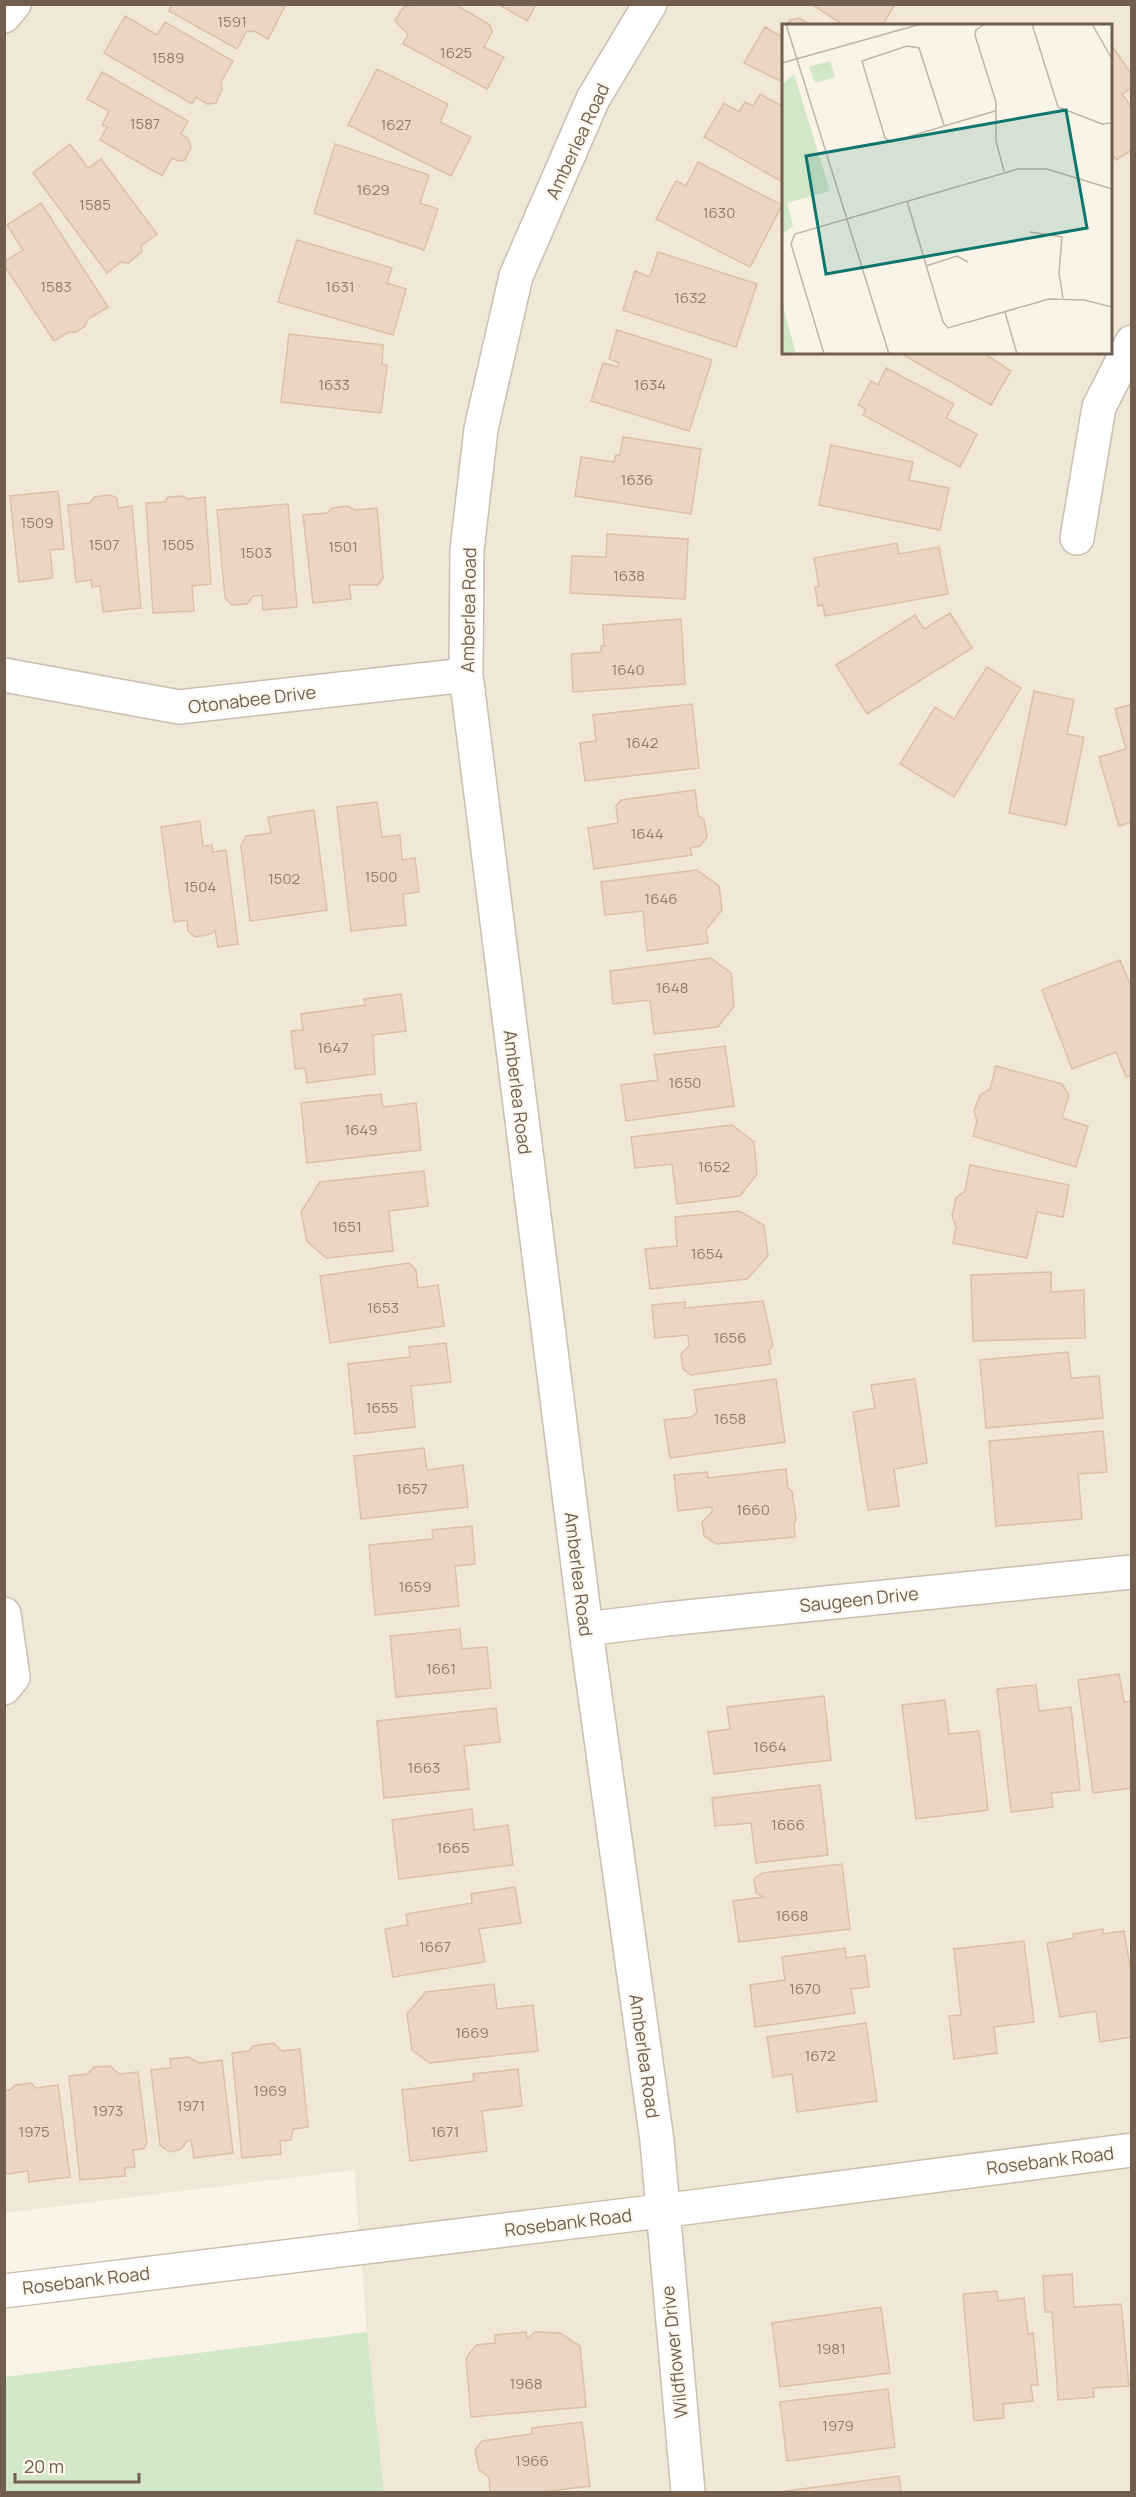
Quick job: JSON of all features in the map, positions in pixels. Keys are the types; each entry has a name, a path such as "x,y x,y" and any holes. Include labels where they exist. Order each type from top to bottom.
{"street":[{"path":"4,16 14,4"},
{"name":"Amberlea Road","path":"650,4 593,99 516,276 481,429 467,550 466,675 586,1629 654,2122 661,2211"},
{"path":"1077,538 1099,407 1131,342"},
{"name":"Otonabee Drive","path":"4,675 179,707 466,675"},
{"name":"Saugeen Drive","path":"586,1629 690,1616 1131,1572"},
{"path":"4,1614 13,1677 4,1688"},
{"name":"Rosebank Road","path":"4,2291 661,2211 1131,2150"},
{"name":"Wildflower Drive","path":"661,2211 688,2493"}],"shaded area":[{"path":"4,5 1131,5 1131,2492 384,2492 367,2332 354,2170 5,2213"}],"green space":[{"path":"367,2332 384,2492 5,2492 5,2377"}],"building":[{"path":"172,4 286,4 268,39 254,31 246,32 237,49 169,11"},
{"path":"410,4 455,4 490,25 492,32 484,47 504,57 487,89 403,44 408,34 395,21 402,9"},
{"path":"498,4 536,4 527,21"},
{"path":"811,4 895,4 883,24 842,24"},
{"path":"125,16 157,35 165,22 233,61 221,82 222,90 216,103 207,104 196,97 192,104 104,53"},
{"path":"799,18 810,24 787,24 790,20"},
{"path":"765,27 782,37 782,82 744,63"},
{"path":"1112,46 1132,75 1132,88 1122,94 1132,108 1132,150 1116,160 1112,154"},
{"path":"377,69 448,104 440,122 471,137 451,176 348,125"},
{"path":"102,72 188,121 181,134 188,139 191,147 185,160 178,161 172,158 162,176 100,140 107,127 102,125 109,111 87,99"},
{"path":"760,94 782,106 782,182 704,137 724,103 739,112 745,102 753,106"},
{"path":"70,144 88,168 101,159 157,234 141,246 142,252 128,263 121,262 107,273 33,173"},
{"path":"335,144 429,175 420,203 438,209 424,250 314,213"},
{"path":"698,162 782,205 750,267 656,219 676,181 686,186"},
{"path":"41,203 108,307 88,319 85,326 76,332 69,332 54,341 4,265 4,262 23,250 7,225"},
{"path":"297,240 392,268 387,283 406,289 393,335 278,302"},
{"path":"658,252 757,284 736,347 623,310 635,271 650,277"},
{"path":"617,330 712,360 689,431 591,401 603,363 618,367 619,363 609,359"},
{"path":"289,334 383,345 382,364 387,365 381,413 281,402"},
{"path":"902,354 985,354 1011,371 991,405"},
{"path":"886,368 954,404 946,418 977,434 960,467 863,415 866,409 858,405 871,381 878,385"},
{"path":"623,437 701,449 691,514 575,496 581,457 614,462 616,455 620,455"},
{"path":"831,445 913,462 909,480 949,488 940,530 819,505"},
{"path":"58,491 64,549 50,550 53,578 19,582 10,496"},
{"path":"110,495 117,498 118,508 132,506 141,608 103,612 100,586 92,587 91,580 76,582 68,505 90,503 94,497"},
{"path":"183,496 188,499 205,497 211,584 192,586 194,611 153,613 146,503 165,502 168,497"},
{"path":"288,504 297,607 263,610 262,595 253,596 247,604 232,605 225,598 217,510"},
{"path":"347,506 355,510 377,508 383,578 378,585 349,585 351,599 313,603 303,515 327,513 332,508"},
{"path":"607,534 688,539 685,599 570,593 572,556 606,557"},
{"path":"897,543 899,554 939,547 948,594 825,616 823,605 818,606 815,587 819,586 814,558"},
{"path":"950,613 972,648 867,714 836,665 915,615 924,629"},
{"path":"681,619 685,684 573,692 571,654 601,652 601,646 604,646 603,625"},
{"path":"987,667 1021,688 954,797 900,764 935,707 954,719"},
{"path":"1034,691 1074,700 1067,734 1084,737 1066,825 1009,813"},
{"path":"692,704 699,768 585,781 580,743 596,741 593,715"},
{"path":"1132,704 1132,822 1119,826 1099,757 1126,749 1115,709"},
{"path":"695,790 698,815 704,820 707,837 700,846 690,848 692,855 594,869 588,828 618,823 616,806 621,800"},
{"path":"377,802 382,837 400,835 402,860 415,858 419,892 403,894 406,925 351,931 337,807"},
{"path":"314,810 327,910 250,921 241,846 246,836 271,833 268,817"},
{"path":"200,821 203,846 212,845 213,852 226,850 238,944 218,947 215,930 211,934 195,937 188,931 187,920 174,922 161,827"},
{"path":"697,870 719,886 722,910 706,930 708,943 647,951 643,911 605,915 601,882"},
{"path":"711,958 731,973 734,1006 718,1027 654,1034 650,1000 613,1004 610,971"},
{"path":"1120,960 1132,989 1132,1075 1126,1077 1116,1052 1072,1069 1042,990"},
{"path":"401,994 406,1031 373,1035 375,1074 307,1083 305,1068 295,1069 291,1031 303,1030 301,1014 365,1005 364,999"},
{"path":"725,1046 734,1106 626,1121 621,1085 658,1080 654,1055"},
{"path":"996,1066 1062,1084 1069,1095 1062,1118 1088,1126 1076,1167 973,1136 977,1121 974,1111 980,1095 990,1089"},
{"path":"381,1094 383,1107 416,1103 421,1150 307,1163 301,1103"},
{"path":"732,1125 754,1142 757,1174 740,1196 677,1204 672,1164 635,1168 631,1137"},
{"path":"970,1165 1069,1185 1063,1217 1037,1212 1027,1258 953,1243 956,1227 952,1216 956,1198 965,1191"},
{"path":"424,1171 428,1206 389,1211 393,1251 326,1258 307,1241 301,1212 320,1182"},
{"path":"739,1211 764,1225 768,1256 747,1279 650,1289 645,1249 677,1246 675,1217"},
{"path":"409,1263 416,1270 418,1288 438,1285 444,1326 330,1343 320,1276"},
{"path":"1051,1272 1051,1292 1084,1290 1085,1338 973,1341 971,1275"},
{"path":"763,1301 773,1346 769,1350 771,1364 691,1375 683,1369 681,1354 689,1346 688,1335 655,1338 652,1305 685,1302 685,1308"},
{"path":"446,1343 451,1382 411,1386 415,1427 355,1434 348,1364 410,1357 409,1347"},
{"path":"1068,1352 1071,1378 1099,1376 1103,1418 986,1428 980,1360"},
{"path":"776,1379 785,1442 670,1458 664,1420 692,1417 697,1412 694,1390"},
{"path":"915,1379 927,1463 894,1469 899,1506 868,1510 853,1412 875,1408 871,1385"},
{"path":"1103,1431 1107,1472 1078,1474 1082,1519 996,1526 989,1441"},
{"path":"424,1448 427,1470 463,1465 468,1507 361,1519 354,1456"},
{"path":"786,1469 796,1520 795,1537 716,1544 704,1536 702,1522 712,1512 712,1507 678,1511 674,1475 707,1472 708,1478"},
{"path":"472,1526 475,1564 455,1566 459,1606 375,1615 369,1545 433,1539 432,1530"},
{"path":"460,1629 462,1649 487,1647 491,1688 396,1697 390,1636"},
{"path":"1119,1674 1124,1702 1132,1701 1132,1788 1093,1793 1078,1680"},
{"path":"1036,1685 1039,1711 1071,1707 1080,1790 1051,1793 1053,1807 1011,1812 997,1689"},
{"path":"824,1696 831,1760 714,1774 708,1732 730,1729 727,1707"},
{"path":"945,1700 949,1734 979,1731 988,1810 916,1819 902,1705"},
{"path":"496,1708 500,1742 464,1746 469,1789 384,1798 377,1721"},
{"path":"820,1785 828,1855 756,1863 751,1823 715,1826 712,1798"},
{"path":"472,1809 474,1830 508,1825 513,1865 399,1879 392,1820"},
{"path":"842,1864 850,1929 739,1942 733,1901 763,1897 756,1893 754,1879 762,1873"},
{"path":"515,1887 521,1923 479,1929 485,1962 393,1977 385,1929 408,1925 406,1914 472,1903 471,1894"},
{"path":"1103,1929 1103,1934 1124,1931 1132,1978 1132,2037 1100,2042 1096,2011 1060,2017 1047,1943 1074,1938 1073,1934"},
{"path":"1024,1941 1034,2022 994,2027 997,2053 954,2059 949,2016 961,2015 954,1949"},
{"path":"845,1948 846,1958 865,1955 869,1987 851,1989 855,2013 755,2027 750,1985 785,1980 782,1957"},
{"path":"494,1984 497,2009 533,2005 538,2051 430,2063 412,2050 407,2014 426,1992"},
{"path":"866,2023 877,2101 797,2112 792,2074 773,2077 767,2037"},
{"path":"273,2043 282,2051 300,2049 308,2127 293,2129 291,2140 280,2141 281,2154 242,2158 232,2053 249,2051 253,2046"},
{"path":"188,2057 199,2063 222,2060 233,2153 194,2158 191,2140 187,2141 181,2149 170,2152 160,2145 151,2070 171,2068 170,2059"},
{"path":"110,2066 119,2074 138,2072 147,2143 143,2149 133,2150 135,2167 125,2168 125,2176 80,2180 69,2076 87,2074 94,2067"},
{"path":"518,2069 522,2106 482,2111 487,2151 410,2161 402,2090 474,2081 473,2074"},
{"path":"31,2083 36,2088 58,2085 70,2177 29,2182 28,2171 8,2174 4,2171 4,2090 10,2090 15,2085"},
{"path":"1072,2274 1074,2307 1121,2304 1129,2386 1093,2388 1094,2397 1058,2400 1052,2312 1045,2312 1043,2276"},
{"path":"997,2291 998,2301 1024,2298 1028,2334 1033,2333 1038,2385 1031,2385 1033,2401 1003,2404 1004,2418 974,2421 963,2294"},
{"path":"881,2307 890,2373 780,2387 772,2323"},
{"path":"526,2332 527,2339 535,2332 560,2333 580,2346 586,2407 471,2417 466,2358 476,2345 495,2343 495,2335"},
{"path":"888,2389 895,2447 787,2461 780,2402"},
{"path":"582,2422 590,2486 541,2492 490,2492 489,2477 479,2470 475,2450 482,2441 532,2434 532,2428"},
{"path":"899,2476 901,2492 779,2492"}]}
